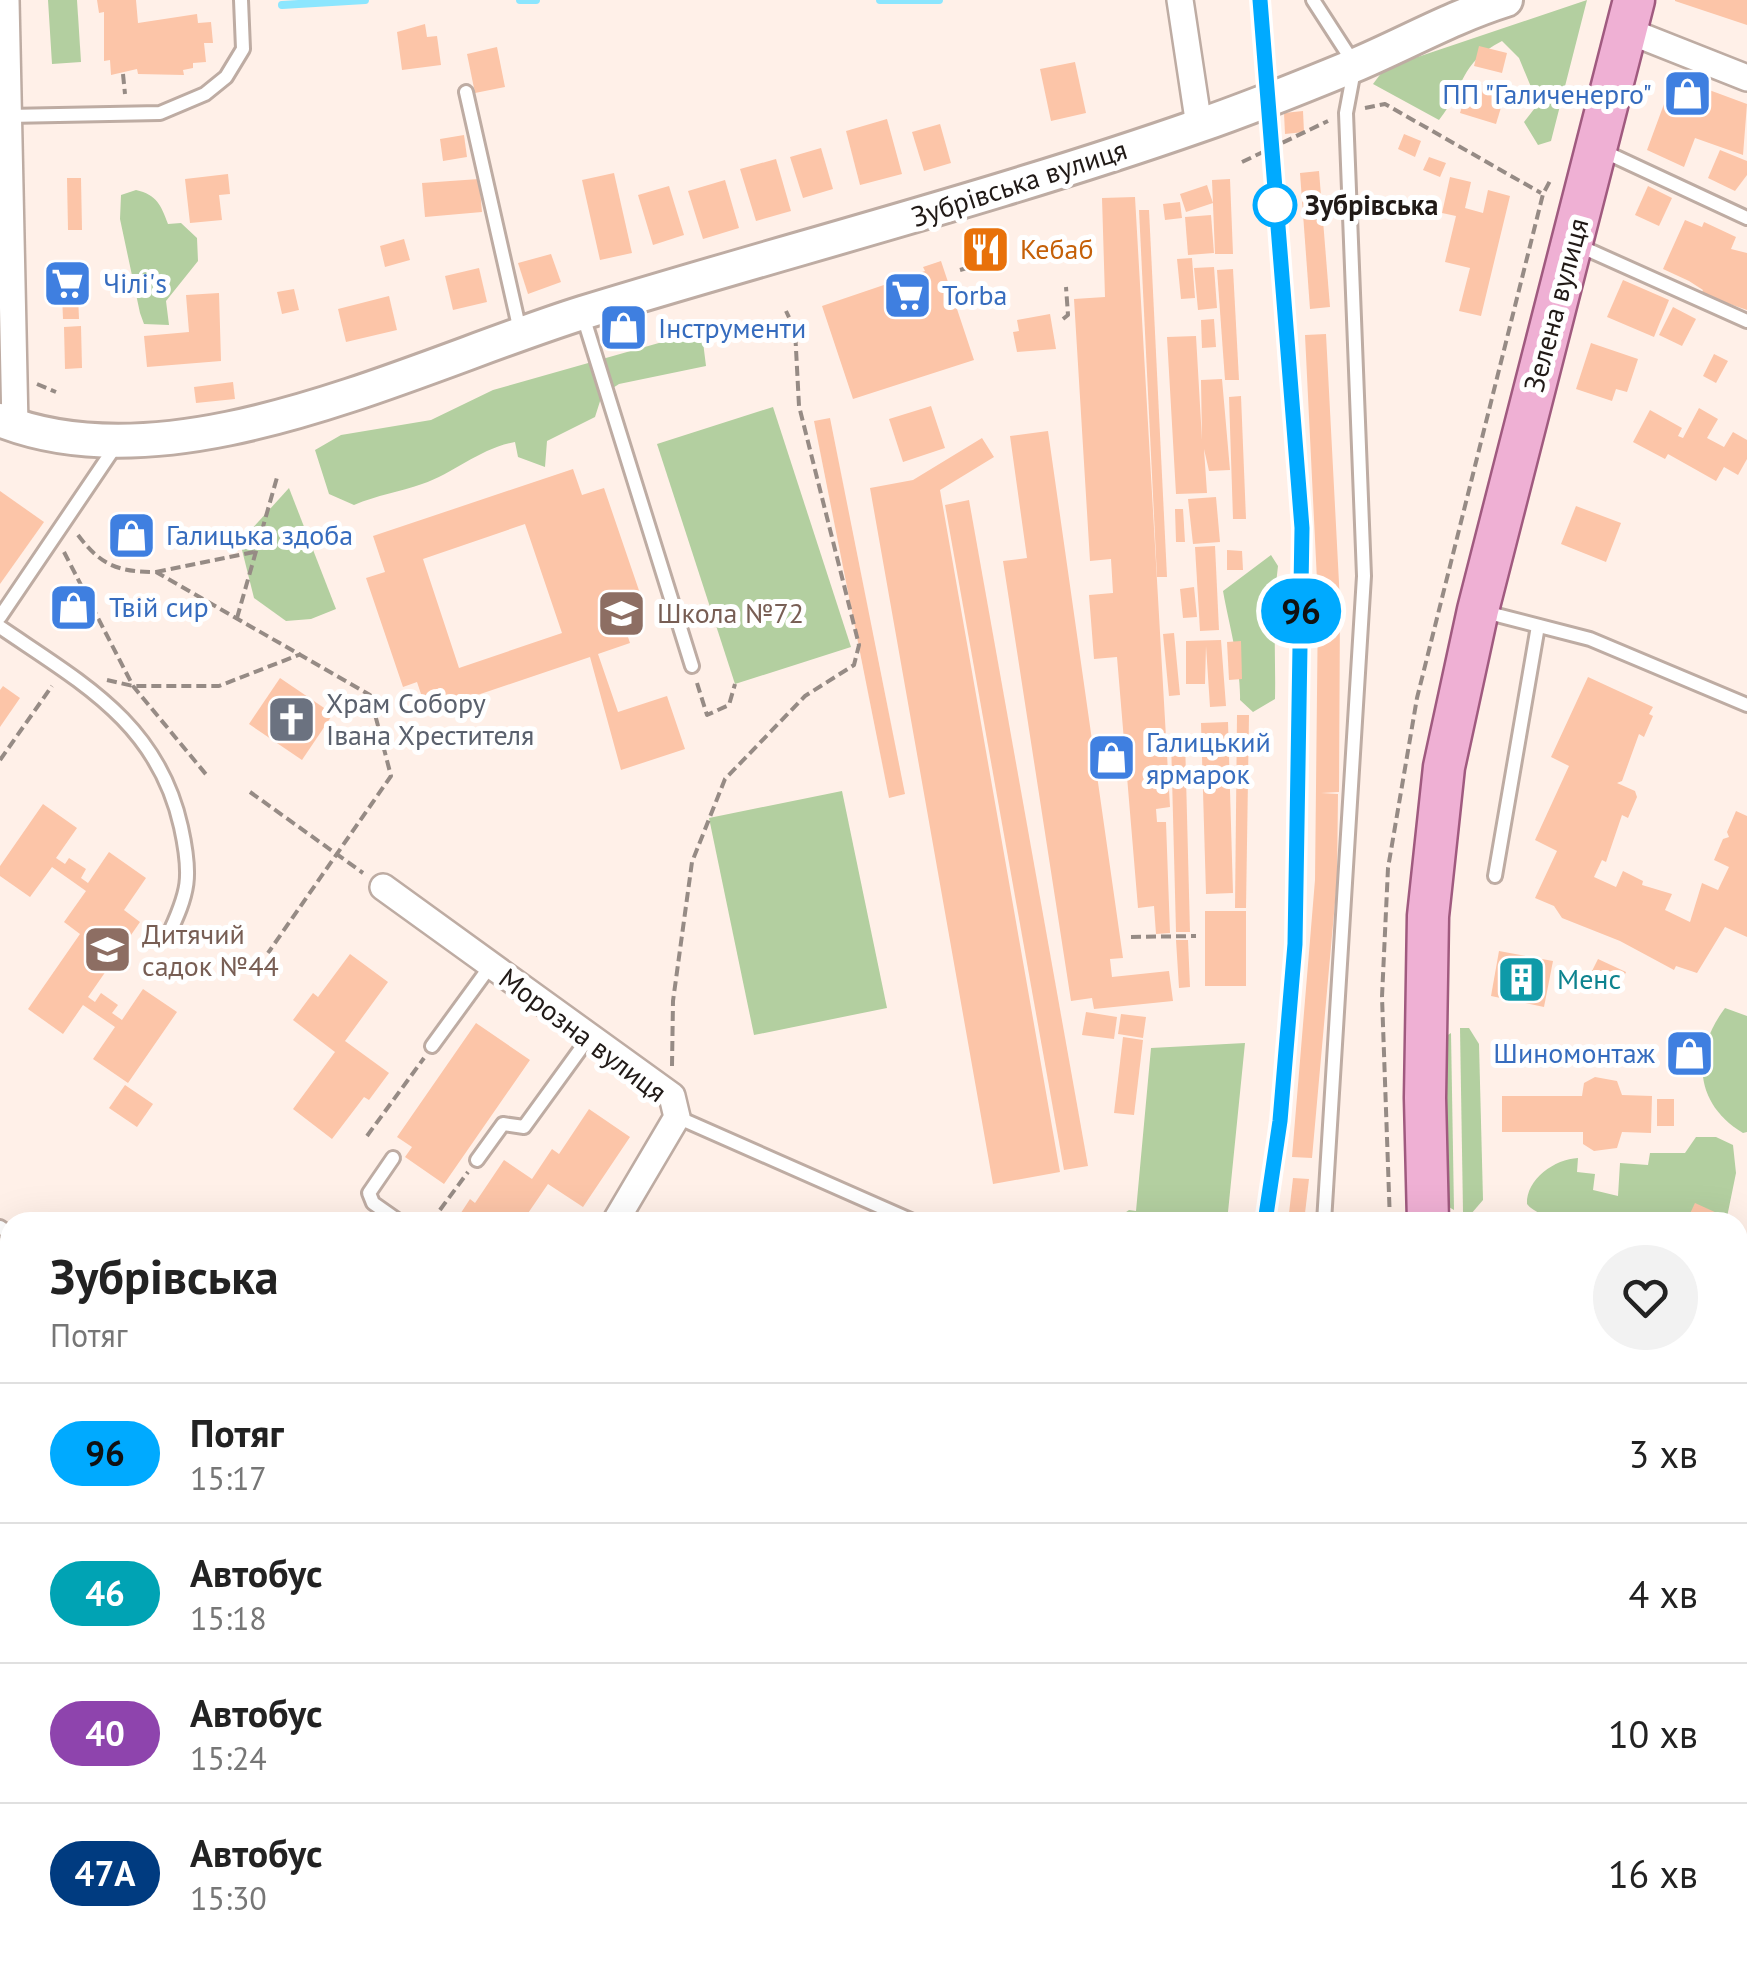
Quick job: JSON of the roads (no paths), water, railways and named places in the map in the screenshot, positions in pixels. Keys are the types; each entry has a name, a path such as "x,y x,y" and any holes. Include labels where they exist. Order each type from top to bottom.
{"main road":[{"name":"Зелена вулиця","path":"1428,1212 1426,986 1434,842 1444,767 1478,610 1630,15"}],"street":[{"path":"6,0 8,423"},
{"path":"1180,0 1198,126"},
{"name":"Зубрівська вулиця","path":"8,423 118,442 223,430 306,408 582,313 944,208 1198,126 1355,65 1444,22 1506,0"},
{"path":"1630,15 1747,78"},
{"name":"Морозна вулиця","path":"383,887 590,1036 674,1106 620,1212"}],"lane":[{"path":"8,116 160,113 205,94 226,77 244,50 241,0"},
{"path":"1313,0 1355,65 1346,112 1364,576 1325,1212"},
{"path":"466,92 521,334"},
{"path":"1596,147 1747,218"},
{"path":"1572,244 1747,322"},
{"path":"582,313 692,666"},
{"path":"0,617 118,442"},
{"path":"1478,610 1590,640 1747,705"},
{"path":"1495,876 1538,626"},
{"path":"0,627 119,712 140,735 172,785 190,868 187,896 167,938"},
{"path":"432,1046 491,965"},
{"path":"477,1160 502,1124 524,1127 590,1036"},
{"path":"674,1106 894,1212"},
{"path":"386,1212 373,1203 369,1193 393,1158"}],"waterway":[{"path":"282,5 365,0"},
{"path":"520,0 536,0"},
{"path":"880,0 939,0"}],"railway":[{"path":"1260,0 1302,527 1295,943 1280,1121 1266,1212"}],"train":[{"name":"96","path":"1260,0 1302,528 1295,944 1280,1121 1266,1212"}],"place":[{"name":"ПП \"Галиченерго\"","path":"1687,94"},
{"name":"Зубрівська","path":"1275,205"},
{"name":"Кебаб","path":"985,249"},
{"name":"Чілі's","path":"68,283"},
{"name":"Torba","path":"907,295"},
{"name":"Інструменти","path":"623,328"},
{"name":"Галицька здоба","path":"131,535"},
{"name":"Твій сир","path":"74,607"},
{"name":"Школа №72","path":"622,613"},
{"name":"Храм Собору Івана Хрестителя","path":"291,719"},
{"name":"Галицький ярмарок","path":"1111,758"},
{"name":"Дитячий садок №44","path":"107,950"},
{"name":"Менс","path":"1522,979"},
{"name":"Шиномонтаж","path":"1690,1053"}]}
